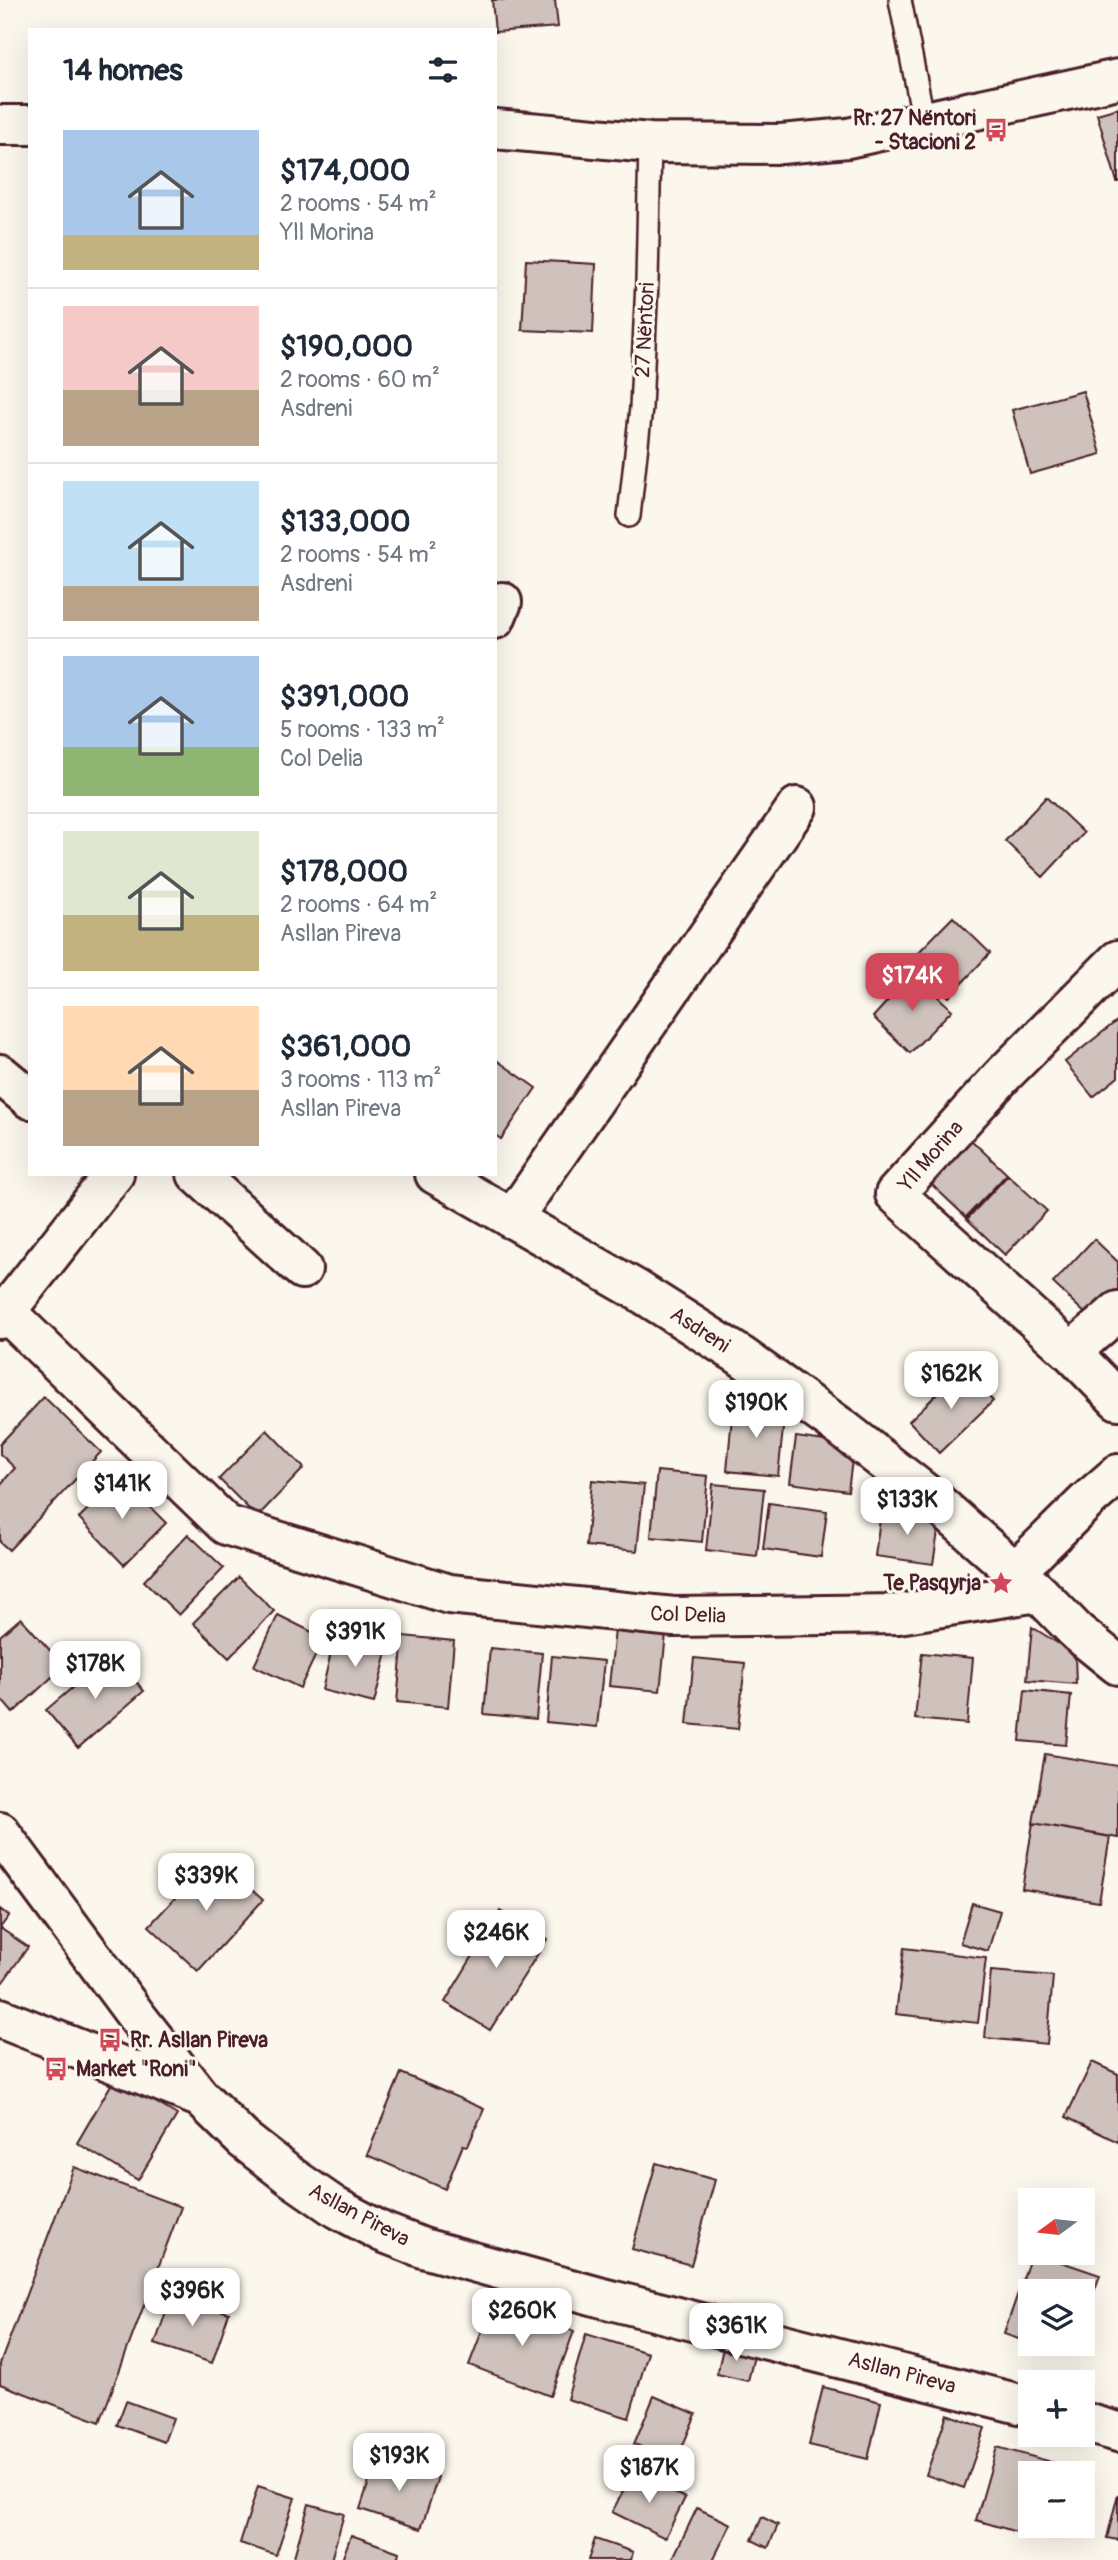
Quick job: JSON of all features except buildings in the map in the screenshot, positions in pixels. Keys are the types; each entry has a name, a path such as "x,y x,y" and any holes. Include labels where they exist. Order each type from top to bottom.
{"street":[{"path":"497,129 650,144 781,144 848,138 1118,79"},
{"path":"0,125 28,125"},
{"path":"512,1219 797,807"},
{"name":"Yll Morina","path":"1118,960 1004,1074 895,1194 1071,1352 1118,1400"},
{"path":"0,1074 28,1097"},
{"path":"3,1316 112,1176"},
{"path":"199,1176 302,1269"},
{"name":"Asdreni","path":"438,1176 637,1290 752,1364 843,1429 935,1501 1027,1582 1077,1632 1118,1665"},
{"path":"1071,1352 1118,1311"},
{"name":"Col Delia","path":"3,1316 226,1525 449,1594 674,1617 898,1614 1027,1582"},
{"path":"1027,1582 1087,1501 1118,1474"},
{"name":"Asllan Pireva","path":"0,1832 199,2096 244,2140 335,2207 382,2232 423,2248 599,2297 1018,2404"},
{"path":"0,2018 199,2096"},
{"path":"1095,2425 1118,2432"}],"lane":[{"path":"900,0 924,122"},
{"name":"27 Nëntori","path":"629,516 641,408 648,282 650,144"}],"place":[{"name":"Rr. 27 Nëntori - Stacioni 2","path":"996,130"},
{"name":"Te Pasqyrja","path":"1001,1583"},
{"name":"Rr. Asllan Pireva","path":"110,2040"},
{"name":"Market \"Roni\"","path":"56,2069"}]}
